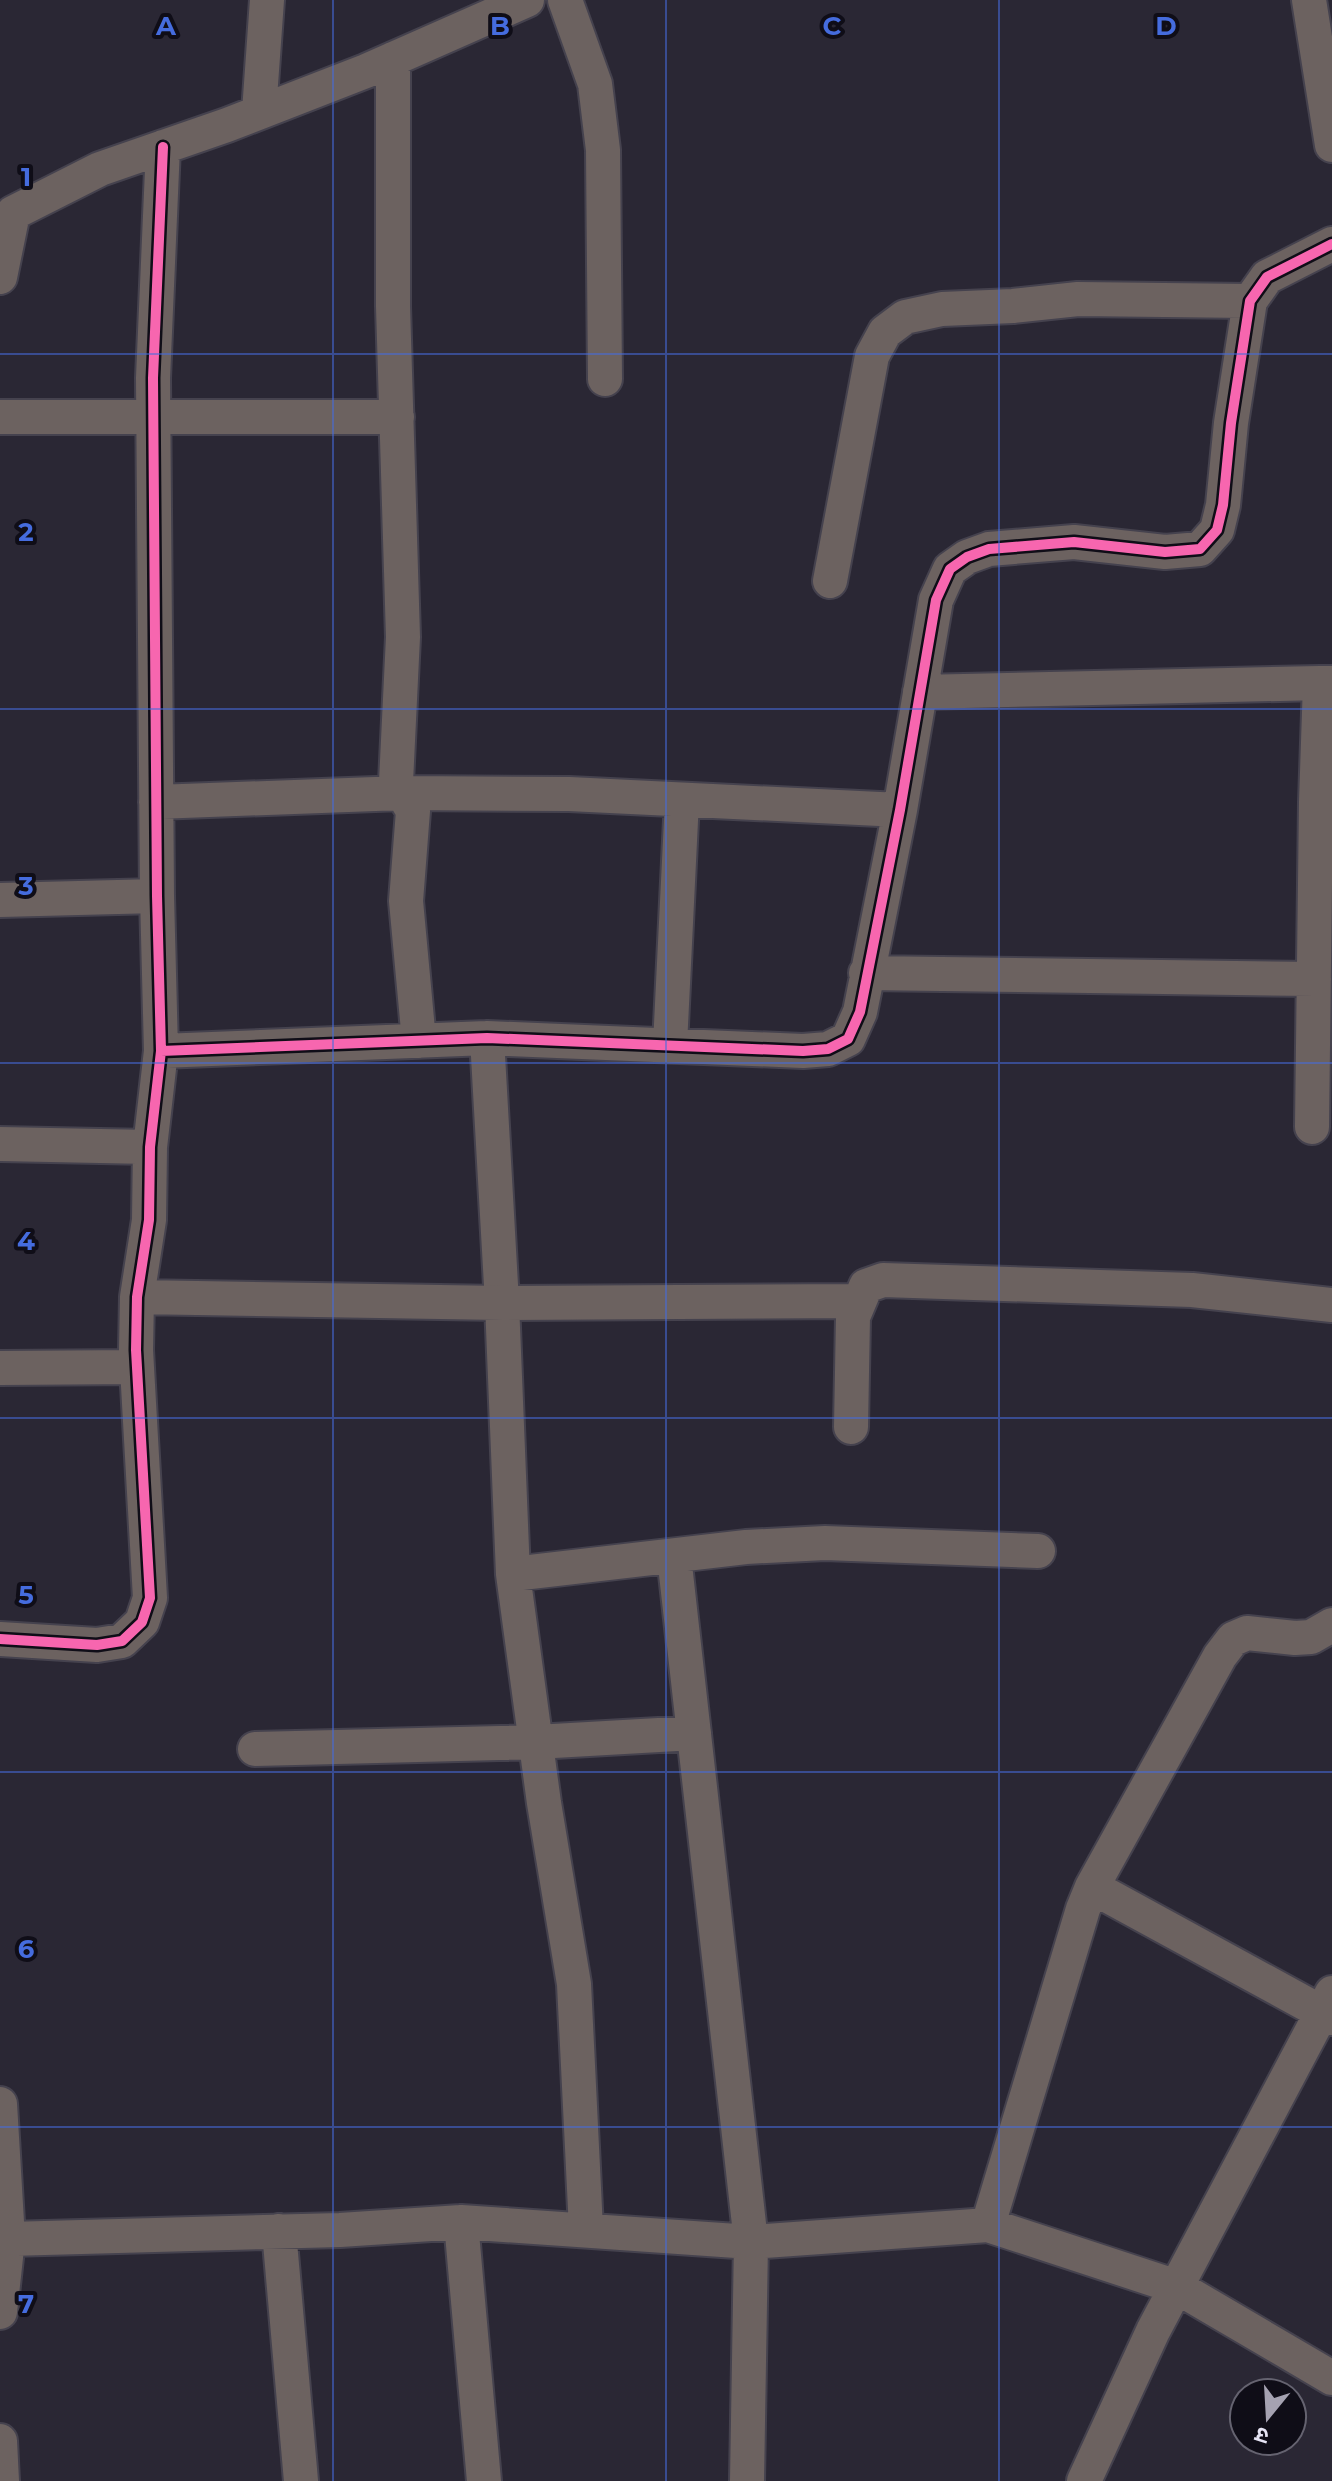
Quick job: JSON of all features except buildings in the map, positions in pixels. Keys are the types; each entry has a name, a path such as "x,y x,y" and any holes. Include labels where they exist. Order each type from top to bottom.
{"street":[{"path":"259,112 267,0"},
{"path":"0,277 13,213 100,169 259,112 393,59 527,0"},
{"path":"565,0 595,84 603,150 605,379"},
{"path":"1309,0 1329,104 1332,145"},
{"path":"393,59 393,291 403,637 396,782 413,811 406,901 419,1041"},
{"path":"0,1639 97,1645 122,1641 142,1622 150,1598 137,1367 137,1297 149,1220 150,1147 161,1051 153,417 163,147"},
{"path":"161,1051 487,1038 803,1051 828,1049 848,1039 860,1012 900,810 936,600 950,569 967,557 989,549 1074,542 1165,552 1200,549 1217,530 1223,505 1231,423 1250,301 1267,277 1332,244"},
{"path":"830,581 872,356 885,332 905,317 942,309 1078,299 1250,301"},
{"path":"0,417 397,417"},
{"path":"920,692 1326,683 1314,979 1312,1127"},
{"path":"156,802 402,793 569,794 900,810"},
{"path":"670,1045 682,800"},
{"path":"0,900 157,896"},
{"path":"866,973 1314,979"},
{"path":"487,1038 513,1574 574,1984 586,2229"},
{"path":"0,1144 150,1147"},
{"path":"851,1427 853,1317 866,1286 883,1280 1192,1290 1332,1305"},
{"path":"137,1297 502,1303 859,1301"},
{"path":"0,1368 137,1367"},
{"path":"513,1574 746,1547 825,1543 1038,1551"},
{"path":"674,1556 751,2242 747,2481"},
{"path":"988,2225 1083,1909 1092,1887 1220,1656 1233,1639 1247,1633 1311,1637 1332,1625"},
{"path":"255,1749 536,1742 694,1733"},
{"path":"1084,2481 1153,2331 1329,2008 1092,1887"},
{"path":"0,2104 8,2239 0,2312"},
{"path":"461,2222 484,2481"},
{"path":"8,2239 340,2230 461,2222 751,2242 988,2225 1177,2287 1332,2378"},
{"path":"279,2231 301,2481"},
{"path":"0,2441 2,2481"}],"cycle path":[{"path":"0,1639 97,1645 122,1641 142,1622 150,1598 136,1350 137,1297 149,1220 150,1147 161,1051 153,378 163,147"},
{"path":"161,1051 487,1038 803,1051 828,1049 848,1039 860,1012 900,810 936,600 950,569 967,557 989,549 1074,542 1165,552 1200,549 1217,530 1223,505 1231,423 1250,301 1267,277 1332,244"}]}
